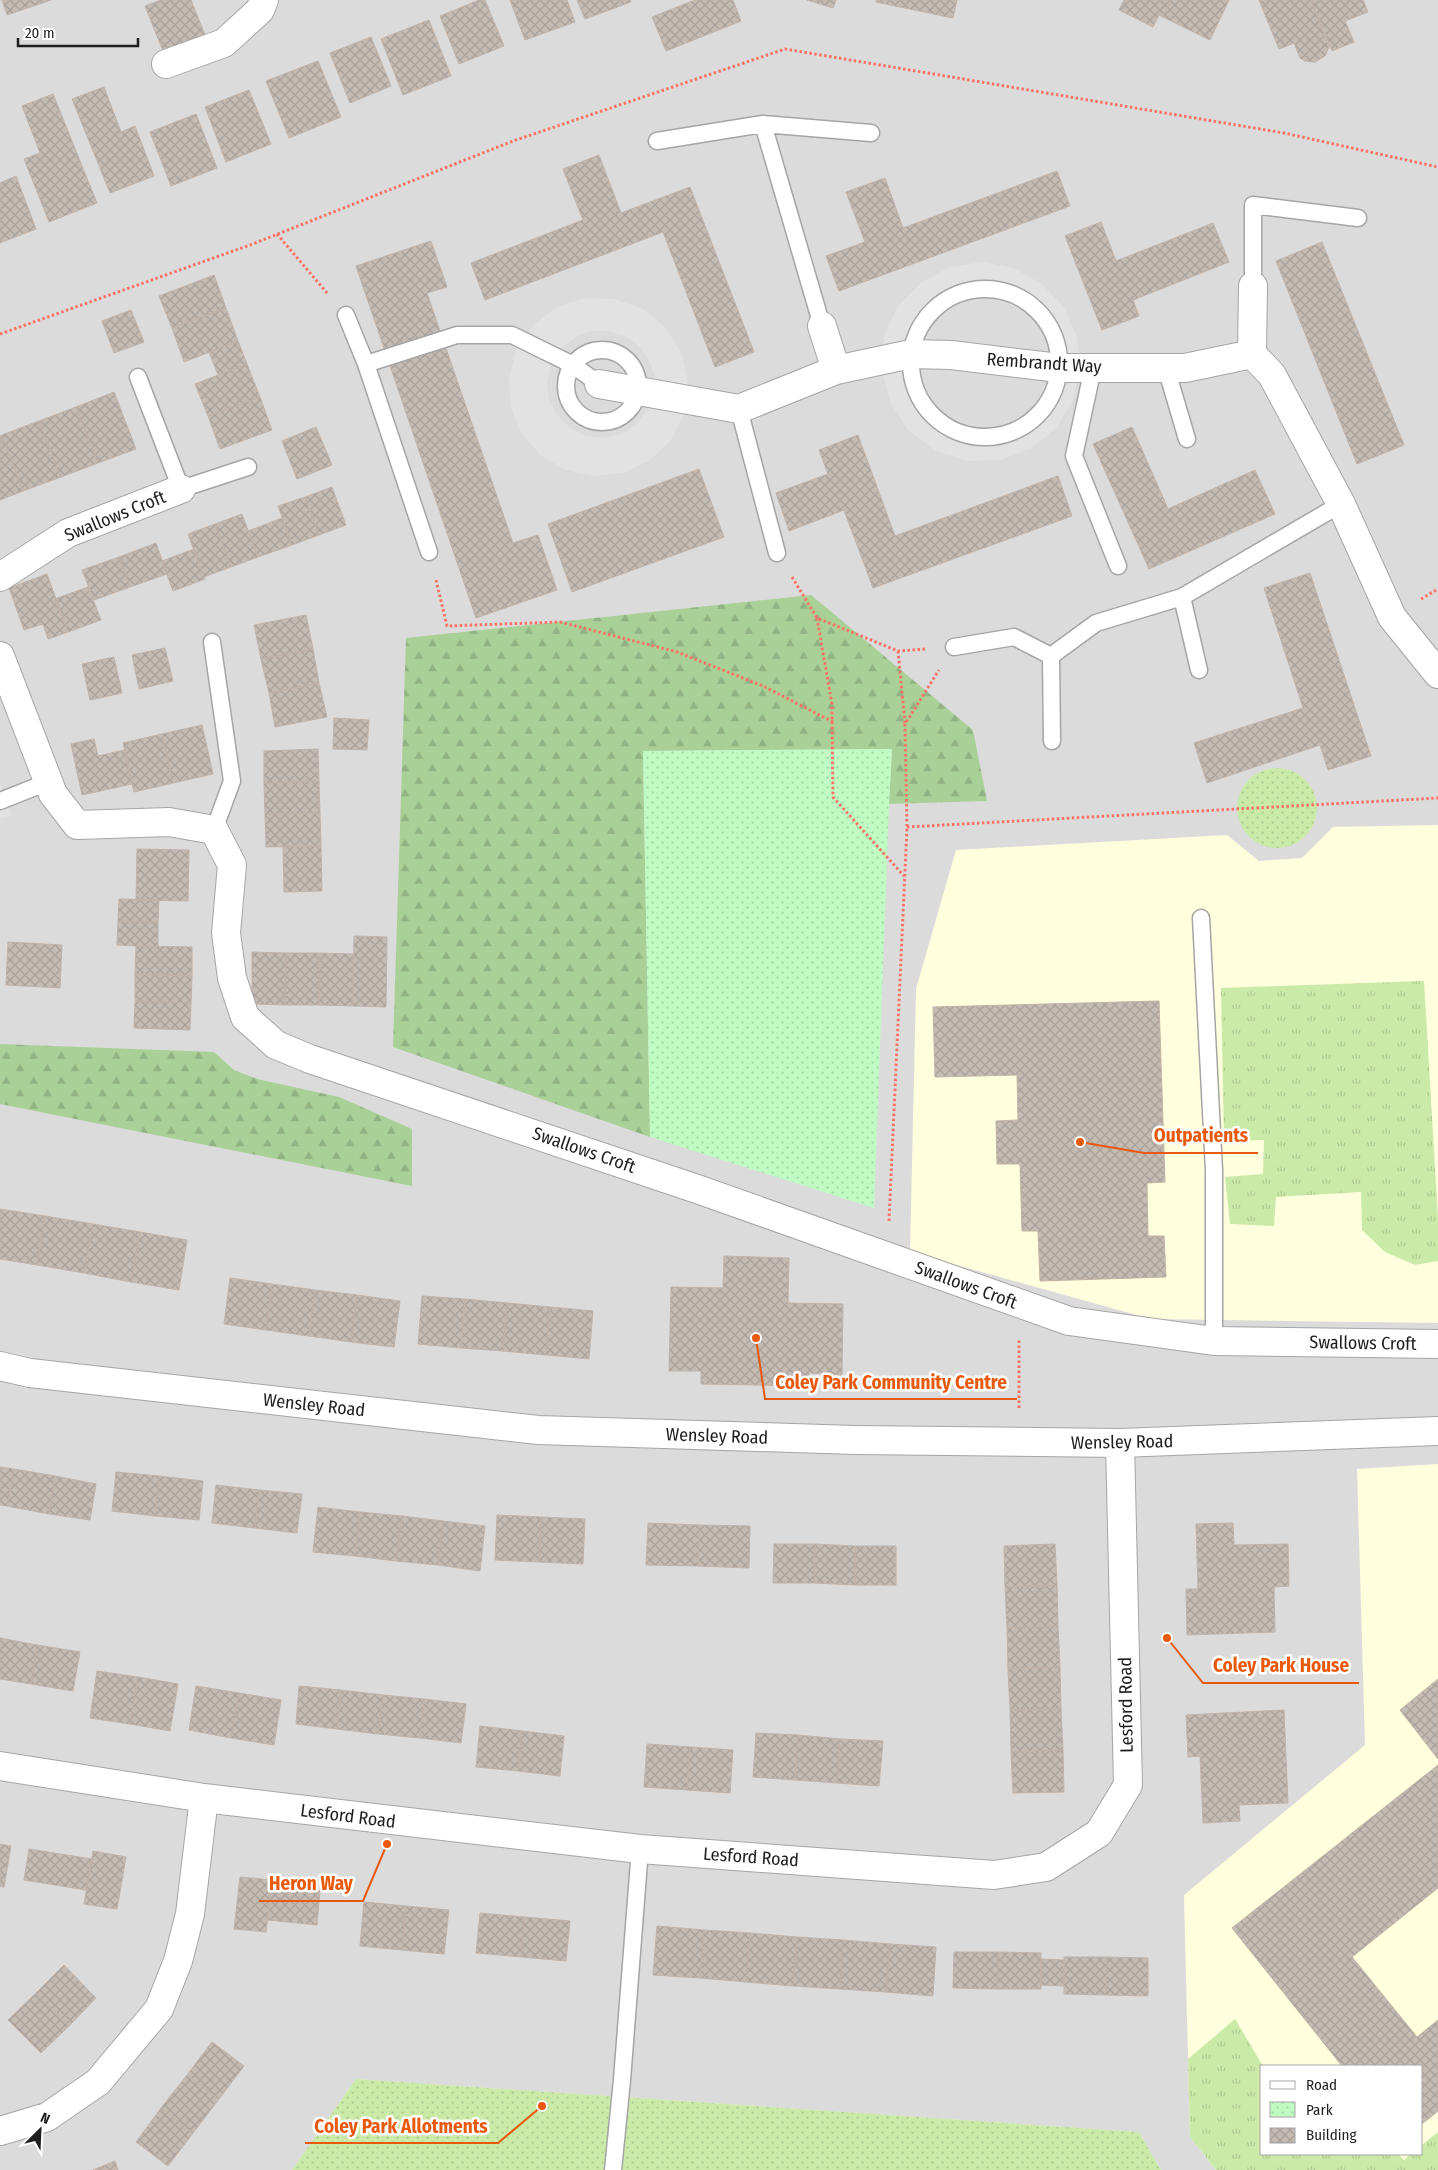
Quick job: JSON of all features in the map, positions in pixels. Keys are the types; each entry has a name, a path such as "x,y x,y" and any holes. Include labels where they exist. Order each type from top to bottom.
{"street":[{"path":"166,64 224,43 260,10 264,0"},
{"path":"1253,286 1252,354 1272,375 1341,504 1392,617 1438,674"},
{"path":"822,326 836,370"},
{"name":"Rembrandt Way","path":"739,409 836,370 911,354 951,355 1059,368 1185,368 1252,354"},
{"path":"599,384 739,409"},
{"name":"Swallows Croft","path":"0,577 68,533 181,489"},
{"path":"1,663 53,794 77,825 170,822 214,830"},
{"name":"Swallows Croft","path":"214,830 232,864 226,933 232,978 245,1017 276,1044 310,1059 700,1190 1069,1321 1214,1341 1438,1344"},
{"name":"Wensley Road","path":"0,1366 30,1373 538,1430 855,1440 1120,1443 1438,1431"},
{"name":"Lesford Road","path":"0,1766 204,1798 640,1849 994,1875 1046,1867 1099,1833 1128,1785 1120,1443"},
{"path":"0,2131 47,2117 98,2082 159,2009 178,1961 190,1914 204,1798"}],"lane":[{"path":"657,141 763,124 871,132"},
{"path":"763,124 822,326"},
{"path":"1253,286 1254,205 1358,218"},
{"path":"989,288 1012,293 1032,305 1048,323 1057,344 1059,368 1054,390 1042,411 1024,426 1002,436 979,438 954,431 932,416 917,395 910,370 912,345 922,321 940,302 963,291 989,288"},
{"path":"346,315 366,364 430,552"},
{"path":"366,364 457,335 512,335 573,365 599,384"},
{"path":"597,350 609,350 629,362 636,372 637,392 631,406 624,415 602,422 580,415 572,406 567,395 566,383 573,365 586,354 597,350"},
{"path":"1093,368 1074,456 1118,566"},
{"path":"1166,368 1187,439"},
{"path":"138,377 181,489 248,467"},
{"path":"739,409 777,553"},
{"path":"1051,656 1096,623 1182,597 1341,504"},
{"path":"1182,597 1199,670"},
{"path":"954,647 1014,637 1051,656"},
{"path":"212,642 232,781 214,830"},
{"path":"1051,656 1052,741"},
{"path":"0,802 48,782"},
{"path":"1201,918 1214,1170 1214,1341"},
{"path":"613,2170 640,1849"}],"path":[{"path":"0,334 277,234 346,315"},
{"path":"430,552 447,626 560,622 677,652 762,686 833,722"},
{"path":"777,553 817,618 832,704 833,797 904,876"},
{"path":"817,618 898,651 954,647"},
{"path":"905,724 954,647"},
{"path":"888,1257 906,827 905,724 898,651"},
{"path":"906,827 1438,798"},
{"path":"1018,1442 1020,1304"}],"shaded area":[{"path":"0,0 1438,0 1438,2170 1161,2170 1139,2132 356,2079 292,2170 0,2170"},
{"path":"982,262 1014,268 1042,284 1064,307 1077,336 1080,369 1073,400 1057,427 1032,448 1001,460 967,461 935,450 908,430 890,402 882,369 884,336 898,306 922,282 950,267","holes":["989,288 1012,293 1032,305 1048,323 1057,344 1059,368 1054,391 1042,411 1024,426 1002,435 979,438 954,431 932,416 917,395 910,370 912,345 922,321 940,302 963,291"]},
{"path":"584,298 614,299 643,309 666,328 682,354 688,384 684,414 670,441 649,461 623,473 594,476 566,470 541,456 522,434 511,407 509,378 516,350 533,326 555,308","holes":["590,331 608,331 625,336 639,346 649,360 655,377 654,394 648,410 637,424 622,434 604,438 586,436 570,428 557,415 549,399 547,382 551,364 561,349 574,338"]},
{"path":"0,782 12,815 0,819"},
{"path":"1438,825 1438,1323 1151,1319 910,1252 916,989 956,850 1227,835 1259,861 1302,858 1333,827"},
{"path":"1438,1464 1438,2170 1216,2170 1190,2137 1184,1895 1365,1745 1357,1469"}],"green space":[{"path":"811,595 973,730 987,801 889,804 892,749 643,751 650,1137 393,1047 406,638"},
{"path":"892,749 874,1208 650,1137 643,751"},
{"path":"1277,768 1292,771 1305,780 1314,793 1317,808 1314,823 1305,836 1292,845 1277,848 1262,845 1249,836 1240,823 1237,808 1240,793 1249,780 1262,771"},
{"path":"1424,981 1438,1218 1438,1261 1415,1265 1385,1252 1362,1230 1361,1192 1276,1197 1274,1226 1230,1224 1225,1177 1263,1174 1264,1140 1224,1141 1221,988"},
{"path":"0,1044 214,1052 234,1070 257,1079 339,1097 412,1129 412,1186 0,1104"},
{"path":"1235,2019 1262,2065 1260,2065 1260,2155 1399,2155 1404,2160 1410,2155 1423,2155 1423,2144 1438,2132 1438,2170 1216,2170 1190,2137 1188,2059"},
{"path":"356,2079 1139,2132 1161,2170 292,2170"}],"building":[{"path":"2,0 51,0 7,15"},
{"path":"161,0 191,0 207,40 165,56 145,6"},
{"path":"479,0 485,0 504,46 459,64 440,16"},
{"path":"510,0 567,0 575,22 525,40"},
{"path":"577,0 630,0 631,2 585,19"},
{"path":"695,0 733,0 741,21 666,51 652,17"},
{"path":"807,0 836,0 833,8"},
{"path":"876,0 957,0 953,18 876,2"},
{"path":"1124,0 1171,0 1163,17 1159,15 1153,27 1119,10"},
{"path":"1171,0 1229,0 1210,40 1163,17"},
{"path":"1259,0 1311,0 1329,47 1325,56 1315,62 1305,61 1300,58 1294,43 1279,49"},
{"path":"1311,0 1363,0 1368,12 1345,21 1354,42 1332,51"},
{"path":"429,20 451,76 403,95 381,39"},
{"path":"371,37 391,86 350,103 330,53"},
{"path":"318,61 341,117 289,138 266,81"},
{"path":"104,87 121,132 135,126 154,176 110,193 72,99"},
{"path":"249,90 271,144 226,162 205,107"},
{"path":"53,94 97,203 49,222 24,159 40,153 22,106"},
{"path":"196,114 217,168 171,186 150,132"},
{"path":"599,155 621,213 690,187 754,352 715,367 663,232 485,300 471,263 583,220 563,169"},
{"path":"1057,171 1070,206 839,291 826,256 865,242 846,192 885,178 903,228"},
{"path":"16,176 36,229 0,243 0,183"},
{"path":"1101,222 1116,261 1213,223 1229,262 1133,300 1139,316 1102,330 1065,236"},
{"path":"431,241 447,287 427,293 513,543 538,535 557,590 476,618 356,266"},
{"path":"1322,242 1404,445 1357,464 1276,261"},
{"path":"214,275 226,308 172,328 159,296"},
{"path":"226,308 238,341 184,362 172,328"},
{"path":"131,310 144,342 114,353 102,321"},
{"path":"238,341 247,364 218,375 209,352"},
{"path":"247,364 260,397 208,416 195,384"},
{"path":"114,392 136,449 98,463 76,407"},
{"path":"260,397 272,430 220,449 208,416"},
{"path":"76,407 98,463 61,477 39,421"},
{"path":"39,421 61,477 23,491 2,435"},
{"path":"316,427 332,465 297,479 282,441"},
{"path":"1132,427 1168,509 1255,470 1275,514 1149,569 1093,444"},
{"path":"2,435 23,491 0,500 0,436"},
{"path":"858,435 895,536 1058,476 1072,516 873,588 844,510 789,531 776,493 828,474 819,450"},
{"path":"699,469 724,537 572,592 548,524"},
{"path":"332,487 346,525 319,535 305,497"},
{"path":"305,497 319,535 292,545 278,506"},
{"path":"242,514 258,557 231,567 215,524"},
{"path":"282,518 292,545 258,557 248,531"},
{"path":"215,524 231,567 204,577 188,534"},
{"path":"156,543 167,574 130,587 119,557"},
{"path":"194,549 205,579 173,591 162,561"},
{"path":"119,557 130,587 94,600 82,570"},
{"path":"1310,573 1371,756 1328,770 1320,745 1207,783 1194,743 1303,708 1264,588"},
{"path":"47,574 68,632 48,639 43,624 24,630 9,588"},
{"path":"88,587 101,620 68,632 55,599"},
{"path":"306,615 313,649 261,659 254,625"},
{"path":"165,648 173,681 139,689 132,655"},
{"path":"313,649 319,683 269,693 261,659"},
{"path":"114,657 122,693 90,700 82,664"},
{"path":"319,683 327,717 275,727 269,693"},
{"path":"334,718 369,720 367,750 333,749"},
{"path":"202,725 213,774 173,783 162,734"},
{"path":"162,734 173,783 134,792 123,743"},
{"path":"94,739 98,756 124,750 132,784 82,795 71,744"},
{"path":"318,749 319,781 264,783 264,751"},
{"path":"319,781 320,813 265,814 264,783"},
{"path":"320,813 321,846 266,847 265,814"},
{"path":"283,846 321,846 322,891 284,892"},
{"path":"137,849 189,850 188,901 136,900"},
{"path":"119,899 159,900 158,922 118,921"},
{"path":"118,921 158,922 158,947 117,945"},
{"path":"354,936 387,937 386,1007 353,1006"},
{"path":"8,942 62,945 60,988 6,985"},
{"path":"136,946 192,947 192,976 135,974"},
{"path":"252,952 286,953 285,1005 252,1004"},
{"path":"286,953 320,953 319,1005 285,1005"},
{"path":"320,953 353,954 353,1006 319,1005"},
{"path":"135,974 192,976 191,1003 135,1001"},
{"path":"135,1001 191,1003 190,1030 134,1028"},
{"path":"1159,1001 1165,1182 1147,1183 1148,1236 1164,1236 1166,1277 1040,1281 1038,1231 1022,1231 1020,1164 997,1164 996,1121 1018,1120 1017,1075 935,1077 933,1007"},
{"path":"0,1209 45,1216 37,1265 0,1259"},
{"path":"45,1216 93,1224 84,1273 37,1265"},
{"path":"93,1224 140,1232 131,1282 84,1273"},
{"path":"140,1232 187,1240 179,1290 131,1282"},
{"path":"724,1256 789,1258 788,1303 843,1304 842,1375 809,1373 809,1386 701,1384 701,1371 669,1371 671,1287 723,1288"},
{"path":"230,1278 272,1284 266,1330 224,1324"},
{"path":"272,1284 315,1290 309,1336 266,1330"},
{"path":"315,1290 357,1295 351,1342 309,1336"},
{"path":"357,1295 400,1301 394,1347 351,1342"},
{"path":"422,1296 465,1299 461,1348 418,1344"},
{"path":"465,1299 507,1303 503,1351 461,1348"},
{"path":"507,1303 550,1307 546,1355 503,1351"},
{"path":"550,1307 593,1311 589,1359 546,1355"},
{"path":"0,1467 14,1469 7,1506 0,1505"},
{"path":"14,1469 55,1476 49,1514 7,1506"},
{"path":"116,1472 159,1476 155,1516 112,1511"},
{"path":"55,1476 96,1484 90,1520 49,1514"},
{"path":"159,1476 203,1481 199,1520 155,1516"},
{"path":"216,1485 259,1490 255,1528 212,1523"},
{"path":"259,1490 302,1494 297,1533 255,1528"},
{"path":"318,1507 360,1512 355,1556 313,1552"},
{"path":"360,1512 402,1516 396,1561 355,1556"},
{"path":"497,1515 541,1517 539,1562 495,1560"},
{"path":"402,1516 443,1521 438,1565 396,1561"},
{"path":"541,1517 585,1519 583,1564 539,1562"},
{"path":"443,1521 485,1526 480,1571 438,1565"},
{"path":"648,1523 699,1525 698,1566 646,1565"},
{"path":"1233,1523 1234,1545 1288,1544 1289,1586 1274,1587 1275,1632 1187,1635 1186,1589 1198,1589 1196,1524"},
{"path":"699,1525 750,1526 749,1568 698,1566"},
{"path":"774,1544 815,1544 814,1583 773,1583"},
{"path":"815,1544 855,1546 855,1585 814,1583"},
{"path":"1055,1544 1057,1585 1005,1587 1004,1546"},
{"path":"855,1546 896,1546 896,1585 855,1585"},
{"path":"1057,1585 1058,1626 1007,1628 1005,1587"},
{"path":"1058,1626 1060,1667 1008,1669 1007,1628"},
{"path":"0,1638 37,1645 31,1684 0,1679"},
{"path":"37,1645 80,1652 73,1691 31,1684"},
{"path":"1060,1667 1061,1709 1010,1710 1008,1669"},
{"path":"97,1671 138,1677 130,1724 90,1718"},
{"path":"138,1677 178,1684 170,1731 130,1724"},
{"path":"1438,1679 1438,1759 1400,1710"},
{"path":"196,1686 239,1693 231,1738 189,1730"},
{"path":"299,1686 341,1690 337,1729 296,1724"},
{"path":"341,1690 383,1695 378,1734 337,1729"},
{"path":"239,1693 281,1700 274,1745 231,1738"},
{"path":"383,1695 424,1699 420,1738 378,1734"},
{"path":"424,1699 466,1704 461,1743 420,1738"},
{"path":"1061,1709 1063,1750 1011,1752 1010,1710"},
{"path":"1284,1710 1288,1803 1239,1805 1240,1821 1203,1823 1200,1756 1188,1757 1186,1715"},
{"path":"480,1726 522,1731 518,1771 476,1767"},
{"path":"522,1731 564,1736 560,1776 518,1771"},
{"path":"756,1733 798,1735 795,1780 753,1777"},
{"path":"798,1735 840,1739 837,1783 795,1780"},
{"path":"840,1739 883,1741 879,1786 837,1783"},
{"path":"647,1744 690,1747 687,1790 644,1787"},
{"path":"690,1747 733,1750 730,1793 687,1790"},
{"path":"1063,1750 1064,1792 1013,1793 1011,1752"},
{"path":"1438,1765 1438,1888 1352,1957 1417,2037 1438,2020 1438,2111 1423,2123 1423,2065 1341,2065 1232,1928"},
{"path":"0,1844 11,1846 4,1887 0,1886"},
{"path":"29,1849 92,1859 86,1890 24,1880"},
{"path":"93,1851 126,1857 117,1909 84,1904"},
{"path":"240,1877 272,1880 266,1932 234,1929"},
{"path":"271,1886 320,1891 317,1925 268,1920"},
{"path":"364,1902 406,1906 402,1950 360,1946"},
{"path":"406,1906 449,1910 444,1954 402,1950"},
{"path":"480,1913 524,1917 521,1957 476,1953"},
{"path":"524,1917 570,1921 566,1961 521,1957"},
{"path":"657,1926 704,1930 700,1978 653,1975"},
{"path":"704,1930 750,1933 746,1982 700,1978"},
{"path":"750,1933 797,1937 793,1986 746,1982"},
{"path":"797,1937 843,1940 840,1989 793,1986"},
{"path":"843,1940 890,1944 886,1992 840,1989"},
{"path":"890,1944 936,1947 933,1996 886,1992"},
{"path":"954,1952 998,1952 997,1989 953,1988"},
{"path":"998,1952 1041,1953 1041,1989 997,1989"},
{"path":"1064,1957 1107,1957 1106,1995 1064,1994"},
{"path":"1107,1957 1148,1958 1148,1996 1106,1995"},
{"path":"1041,1959 1064,1960 1064,1986 1041,1985"},
{"path":"64,1965 96,1998 69,2026 36,1993"},
{"path":"36,1993 69,2026 41,2053 8,2020"},
{"path":"212,2042 244,2066 219,2099 187,2075"},
{"path":"187,2075 219,2099 193,2133 161,2108"},
{"path":"161,2108 193,2133 168,2166 136,2142"},
{"path":"115,2161 118,2170 93,2170"}],"place":[{"name":"Outpatients","path":"1080,1142"},
{"name":"Coley Park Community Centre","path":"756,1338"},
{"name":"Coley Park House","path":"1167,1638"},
{"name":"Heron Way","path":"387,1844"},
{"name":"Coley Park Allotments","path":"542,2106"}]}
